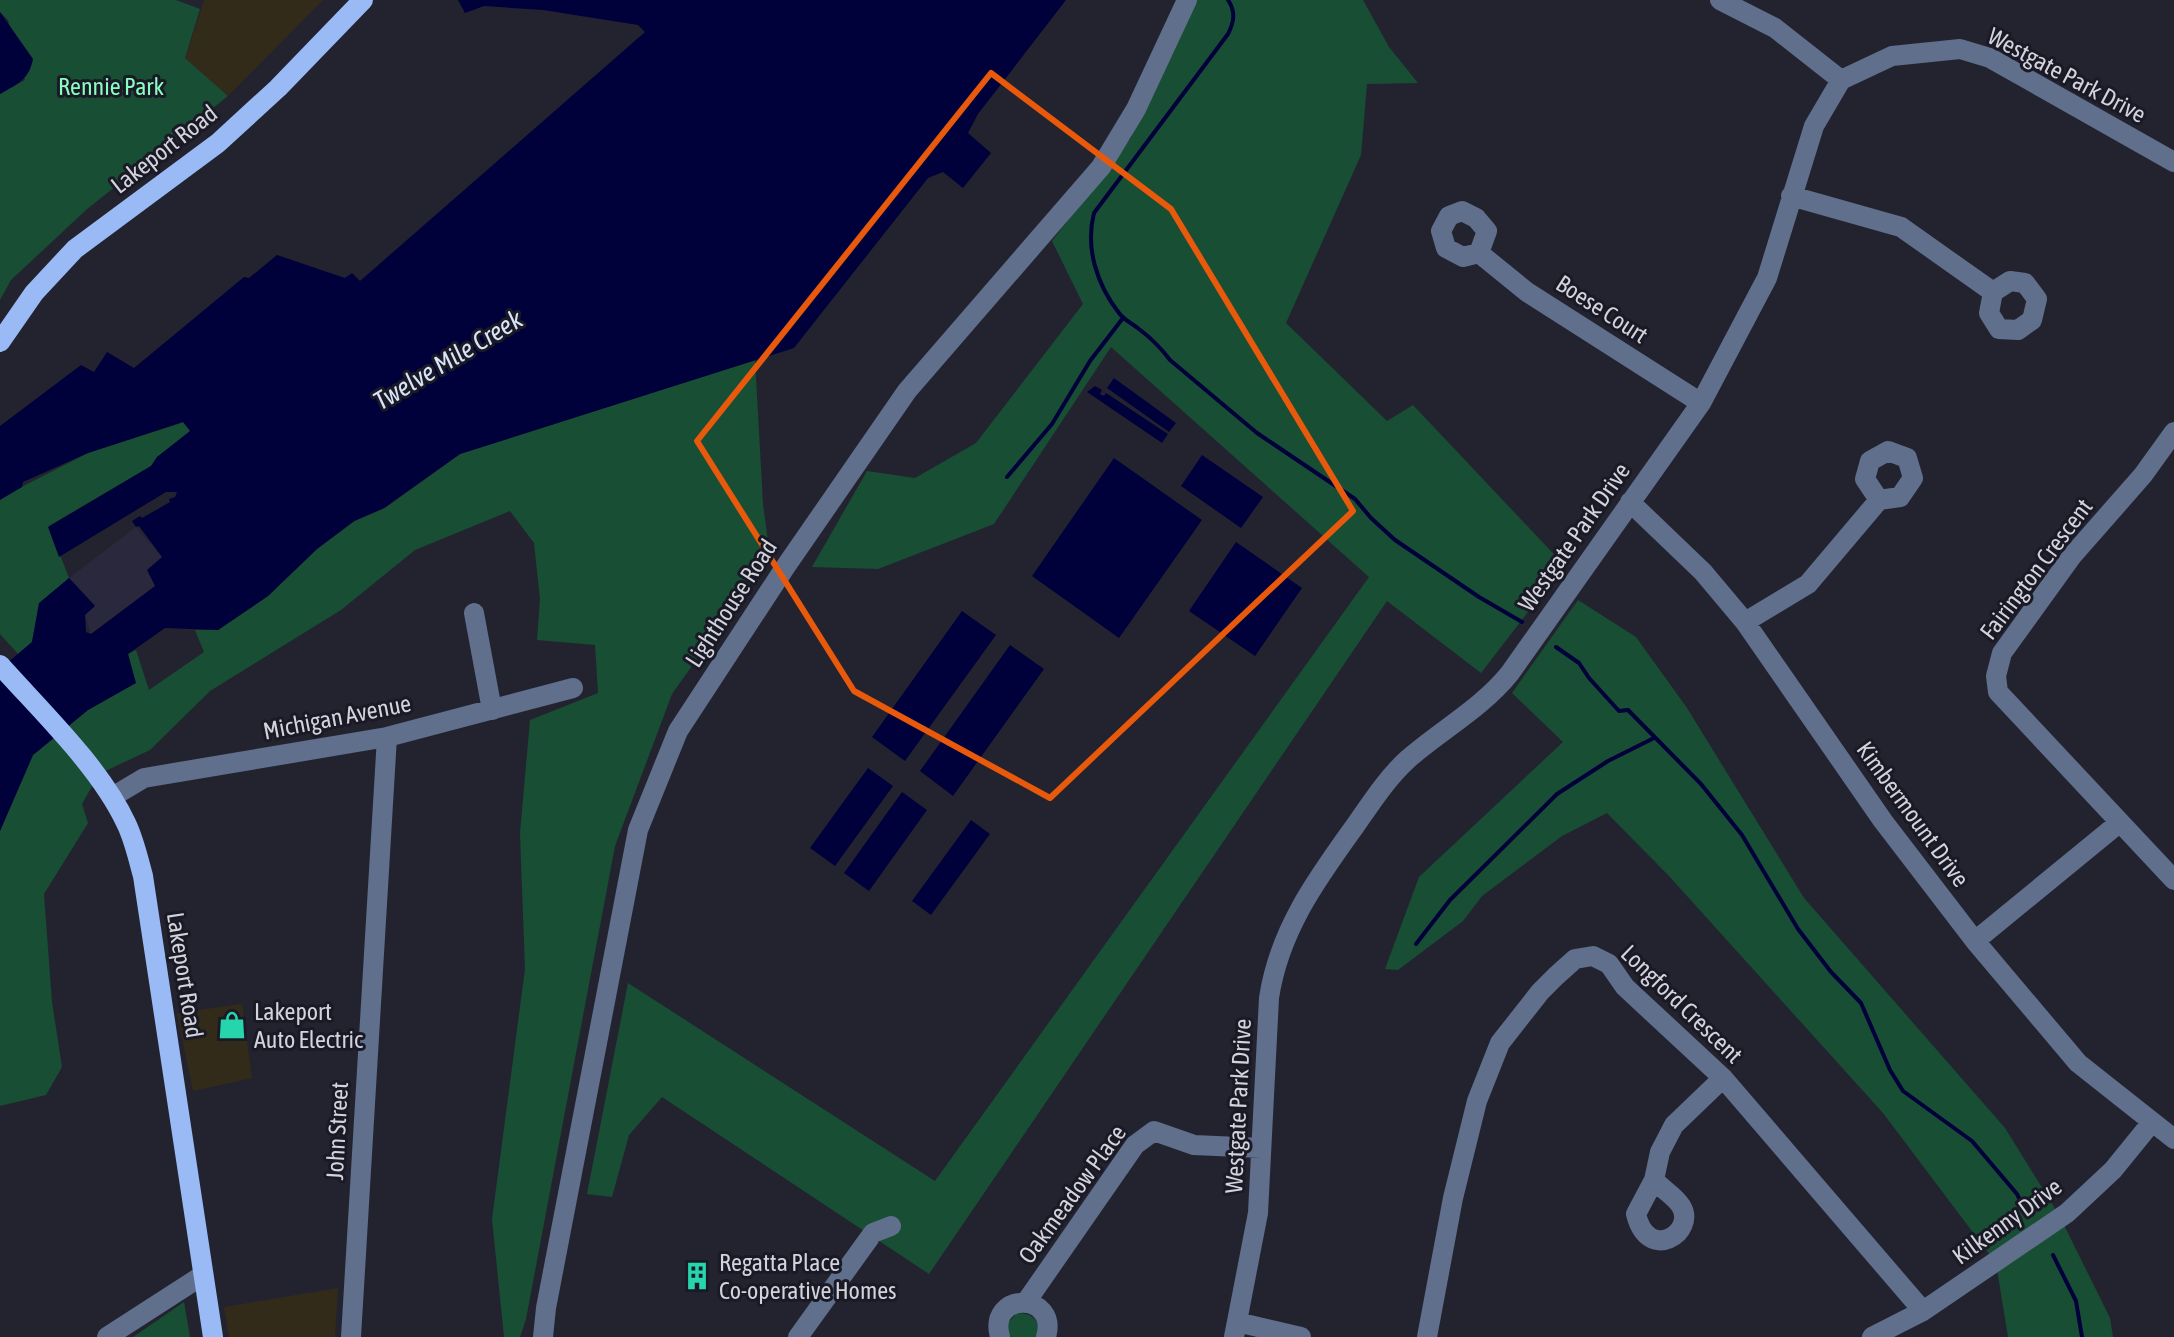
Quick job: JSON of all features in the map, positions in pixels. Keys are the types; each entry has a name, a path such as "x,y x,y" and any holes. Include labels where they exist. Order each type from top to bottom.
{"main road":[{"name":"Lakeport Road","path":"0,342 34,293 75,249 218,143 278,88 363,0"},
{"name":"Lakeport Road","path":"0,665 72,746 112,797 127,825 143,876 213,1337"}],"street":[{"name":"Lighthouse Road","path":"543,1337 638,830 678,731 786,566 907,391 1101,167 1136,109 1187,0"},
{"path":"1720,0 1775,28 1841,80"},
{"name":"Westgate Park Drive","path":"1235,1330 1258,1213 1273,976 1293,919 1308,892 1385,783 1405,762 1504,681 1701,403 1767,278 1814,126 1841,80 1892,56 1960,49 1990,58 2174,162"},
{"path":"1791,196 1901,227 1993,292"},
{"name":"Boese Court","path":"1479,253 1527,292 1701,403"},
{"name":"Fairington Crescent","path":"2174,432 2143,475 2072,556 2002,653 1996,676 1998,692 2174,880"},
{"path":"1745,622 1808,584 1879,500"},
{"name":"Kimbermount Drive","path":"1630,502 1703,572 1745,622 1883,821 1975,941 2078,1063 2174,1139"},
{"path":"474,613 492,710"},
{"name":"Michigan Avenue","path":"112,797 144,778 387,737 573,688"},
{"name":"John Street","path":"351,1337 387,737"},
{"path":"1975,941 2119,823"},
{"name":"Longford Crescent","path":"1427,1337 1453,1198 1477,1101 1500,1043 1540,992 1575,959 1593,956 1609,964 1625,987 1723,1078 1923,1311"},
{"path":"1654,1180 1660,1152 1674,1125 1723,1078"},
{"name":"Kilkenny Drive","path":"1872,1337 1923,1311 2067,1213 2113,1170 2152,1122"},
{"name":"Oakmeadow Place","path":"1026,1302 1135,1145 1143,1138 1154,1131 1194,1145 1261,1148"},
{"path":"798,1337 873,1233 891,1226"},
{"path":"107,1337 203,1275"},
{"name":"Oakmeadow Place","path":"1000,1337 998,1326 1003,1311 1026,1302 1034,1304 1046,1316 1046,1337"},
{"path":"1235,1330 1301,1337"}],"highlighted area":[{"path":"991,73 1171,209 1353,511 1050,798 854,691 697,441"}],"shaded area":[{"path":"204,0 323,0 228,96 185,58"},
{"path":"136,527 163,558 155,586 91,634 85,615 95,605 69,578"},
{"path":"242,1004 252,1078 193,1091 177,1013"},
{"path":"338,1288 335,1337 229,1337 224,1307"}],"green space":[{"name":"Rennie Park","path":"0,0 176,0 200,9 185,58 228,96 86,210 11,280 0,300 0,94 25,80 8,20 0,12"},
{"path":"1196,0 1363,0 1389,47 1418,83 1367,84 1361,155 1286,323 1387,421 1413,405 1564,565 1481,673 1387,601 929,1274 662,1097 629,1135 612,1197 587,1194 628,983 935,1181 1369,577 1111,347 994,524 878,569 812,567 867,471 915,478 976,443 1083,304 1052,241 1131,138 1142,96"},
{"path":"755,360 763,504 770,556 672,694 615,846 526,1319 520,1337 504,1337 492,1219 525,969 520,833 530,720 598,693 595,645 537,640 540,599 534,543 510,511 415,550 341,610 210,691 150,750 99,774 82,804 88,823 44,894 52,1002 62,1067 46,1095 0,1106 0,831 33,755 88,710 135,683 128,654 136,650 149,690 204,652 195,630 218,630 268,596 317,549 355,521 385,508 460,454"},
{"path":"184,422 191,431 157,457 151,466 49,526 69,578 38,609 32,642 18,654 0,634 0,498 88,453"},
{"path":"1578,600 1636,637 1687,708 1804,898 2005,1128 2059,1215 2110,1318 2113,1337 2008,1337 1996,1263 1883,1113 1669,876 1607,813 1562,836 1482,896 1463,921 1398,970 1385,969 1419,877 1563,742 1512,693"},
{"path":"184,1302 190,1337 133,1337"},
{"path":"1017,1313 1028,1314 1035,1319 1038,1326 1036,1337 1009,1337 1007,1324"}],"water":[{"name":"Twelve Mile Creek","path":"458,0 1066,0 978,114 968,133 991,153 963,188 943,172 928,178 794,348 460,454 384,508 354,521 317,549 268,596 218,630 165,628 128,654 136,683 88,710 33,755 0,831 0,669 32,642 39,603 69,578 95,606 85,615 86,632 91,634 155,586 147,570 162,557 132,521 170,502 169,499 175,497 177,492 166,492 59,557 48,527 151,466 157,457 190,431 183,422 88,453 23,482 22,487 0,500 0,426 81,365 94,372 107,352 134,368 244,277 249,278 277,255 345,278 352,273 360,281 645,32 638,25 543,10 484,6 465,13"},
{"path":"0,12 33,59 25,77 0,94"},
{"path":"1114,378 1176,423 1169,432 1107,388"},
{"path":"1095,386 1102,390 1100,394 1104,396 1106,393 1168,434 1162,443 1087,392"},
{"path":"1202,455 1263,497 1241,528 1181,486"},
{"path":"1114,458 1202,520 1119,638 1032,576"},
{"path":"1236,542 1302,588 1255,656 1189,611"},
{"path":"962,611 996,635 905,761 872,737"},
{"path":"1010,645 1044,669 953,796 920,771"},
{"path":"868,768 893,786 835,866 810,848"},
{"path":"902,792 927,810 869,891 844,873"},
{"path":"971,820 990,834 931,915 912,901"}],"waterway":[{"path":"1228,0 1233,17 1228,34 1094,213 1092,253 1099,278 1123,318 1148,336 1170,360 1257,433 1355,499 1395,540 1522,622"},
{"path":"1007,477 1052,424 1090,361 1123,318"},
{"path":"1556,647 1579,663 1619,711 1628,710 1701,784 1742,835 1798,929 1831,972 1861,1003 1890,1070 1903,1091 1972,1141 2017,1194 2026,1212"},
{"path":"1416,944 1450,900 1557,794 1608,761 1654,738"},
{"path":"2053,1255 2076,1301 2082,1337"}],"place":[{"name":"Lakeport Auto Electric","path":"232,1025"},
{"name":"Regatta Place Co-operative Homes","path":"697,1276"}]}
